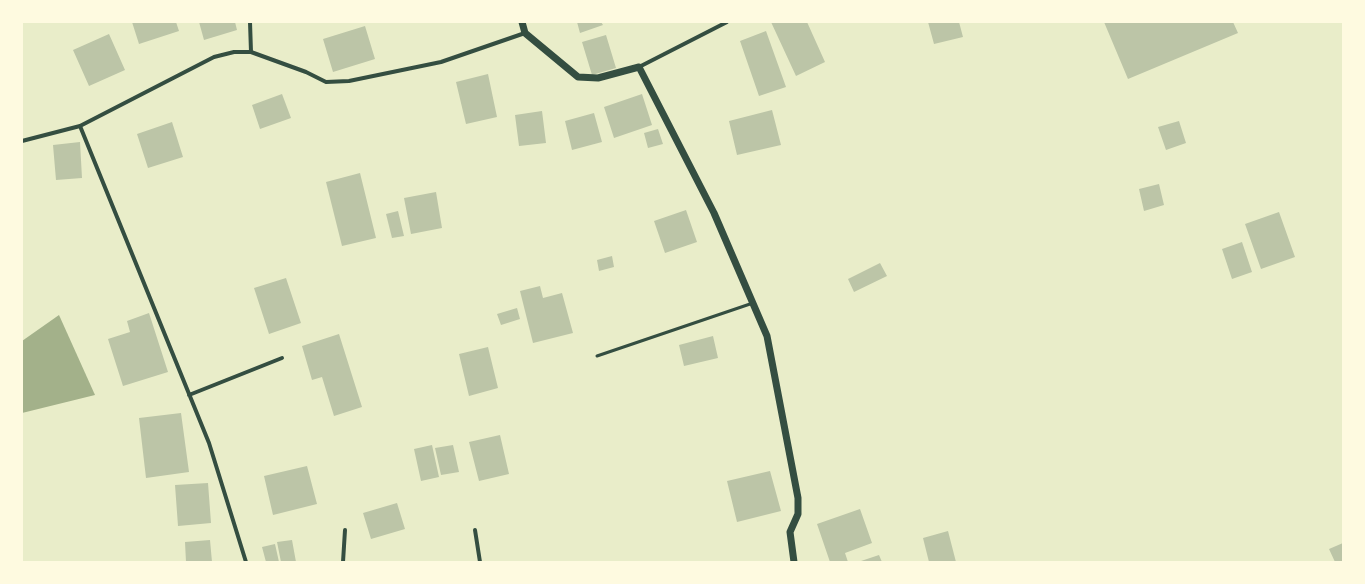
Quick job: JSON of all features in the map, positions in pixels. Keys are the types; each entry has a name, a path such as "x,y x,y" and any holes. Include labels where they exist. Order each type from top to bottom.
{"street":[{"path":"250,22 251,52"},
{"path":"522,22 525,33 578,77 598,78 639,67 726,22"},
{"path":"22,140 80,126 214,57 234,52 251,52 306,72 326,82 349,81 441,62 525,33"},
{"path":"639,67 714,213 767,336 798,498 798,514 790,532 794,562"},
{"path":"80,126 209,443 246,562"},
{"path":"189,395 282,358"},
{"path":"343,562 345,530"},
{"path":"476,530 480,562"}],"lane":[{"path":"597,356 753,303"}],"shaded area":[{"path":"59,315 95,395 22,413 22,341"}],"building":[{"path":"132,22 176,22 179,31 139,44"},
{"path":"199,22 235,22 237,30 204,40"},
{"path":"577,22 601,22 603,25 580,33"},
{"path":"771,22 807,22 825,62 796,76"},
{"path":"928,22 959,22 963,37 934,44"},
{"path":"1104,22 1233,22 1238,33 1128,79"},
{"path":"365,26 375,59 333,72 323,39"},
{"path":"766,31 786,87 759,96 740,41"},
{"path":"109,34 125,70 89,86 73,50"},
{"path":"606,35 616,68 592,75 582,42"},
{"path":"488,74 497,117 466,124 456,82"},
{"path":"282,94 291,118 260,129 252,105"},
{"path":"642,94 652,125 614,138 604,107"},
{"path":"772,110 781,145 737,155 729,121"},
{"path":"542,111 546,143 519,146 515,115"},
{"path":"594,113 602,142 572,150 565,121"},
{"path":"1179,121 1186,143 1166,150 1158,127"},
{"path":"172,122 183,157 148,168 137,134"},
{"path":"658,129 663,144 648,148 644,133"},
{"path":"80,142 82,178 56,180 53,145"},
{"path":"360,173 376,238 342,246 326,182"},
{"path":"1159,184 1164,205 1144,211 1139,189"},
{"path":"436,192 442,228 411,234 404,198"},
{"path":"686,210 697,242 665,253 654,221"},
{"path":"398,211 404,236 392,238 386,214"},
{"path":"1279,212 1295,257 1261,269 1245,224"},
{"path":"1242,242 1252,272 1232,279 1222,249"},
{"path":"612,256 614,267 599,271 597,260"},
{"path":"880,263 887,276 854,292 848,279"},
{"path":"286,278 301,323 269,334 254,288"},
{"path":"540,286 543,298 562,293 573,333 533,343 520,291"},
{"path":"517,308 520,319 501,325 497,314"},
{"path":"149,313 168,372 123,386 108,339 130,332 127,321"},
{"path":"339,334 362,407 334,416 322,377 312,380 302,346"},
{"path":"713,336 718,358 684,366 679,345"},
{"path":"488,347 498,388 469,396 459,354"},
{"path":"181,413 189,472 146,478 139,418"},
{"path":"500,435 509,474 479,481 469,442"},
{"path":"432,445 439,477 421,481 414,449"},
{"path":"453,445 459,472 441,475 435,448"},
{"path":"307,466 317,504 273,515 264,476"},
{"path":"770,471 781,511 737,522 727,481"},
{"path":"208,483 211,523 178,526 175,485"},
{"path":"397,503 405,529 371,539 363,513"},
{"path":"860,509 872,543 845,553 848,562 830,562 817,524"},
{"path":"948,531 956,562 929,562 923,538"},
{"path":"210,540 212,562 186,562 185,542"},
{"path":"292,540 296,562 281,562 277,542"},
{"path":"1343,543 1343,562 1335,562 1329,549"},
{"path":"275,544 279,562 266,562 262,547"},
{"path":"879,555 882,562 858,562"}]}
